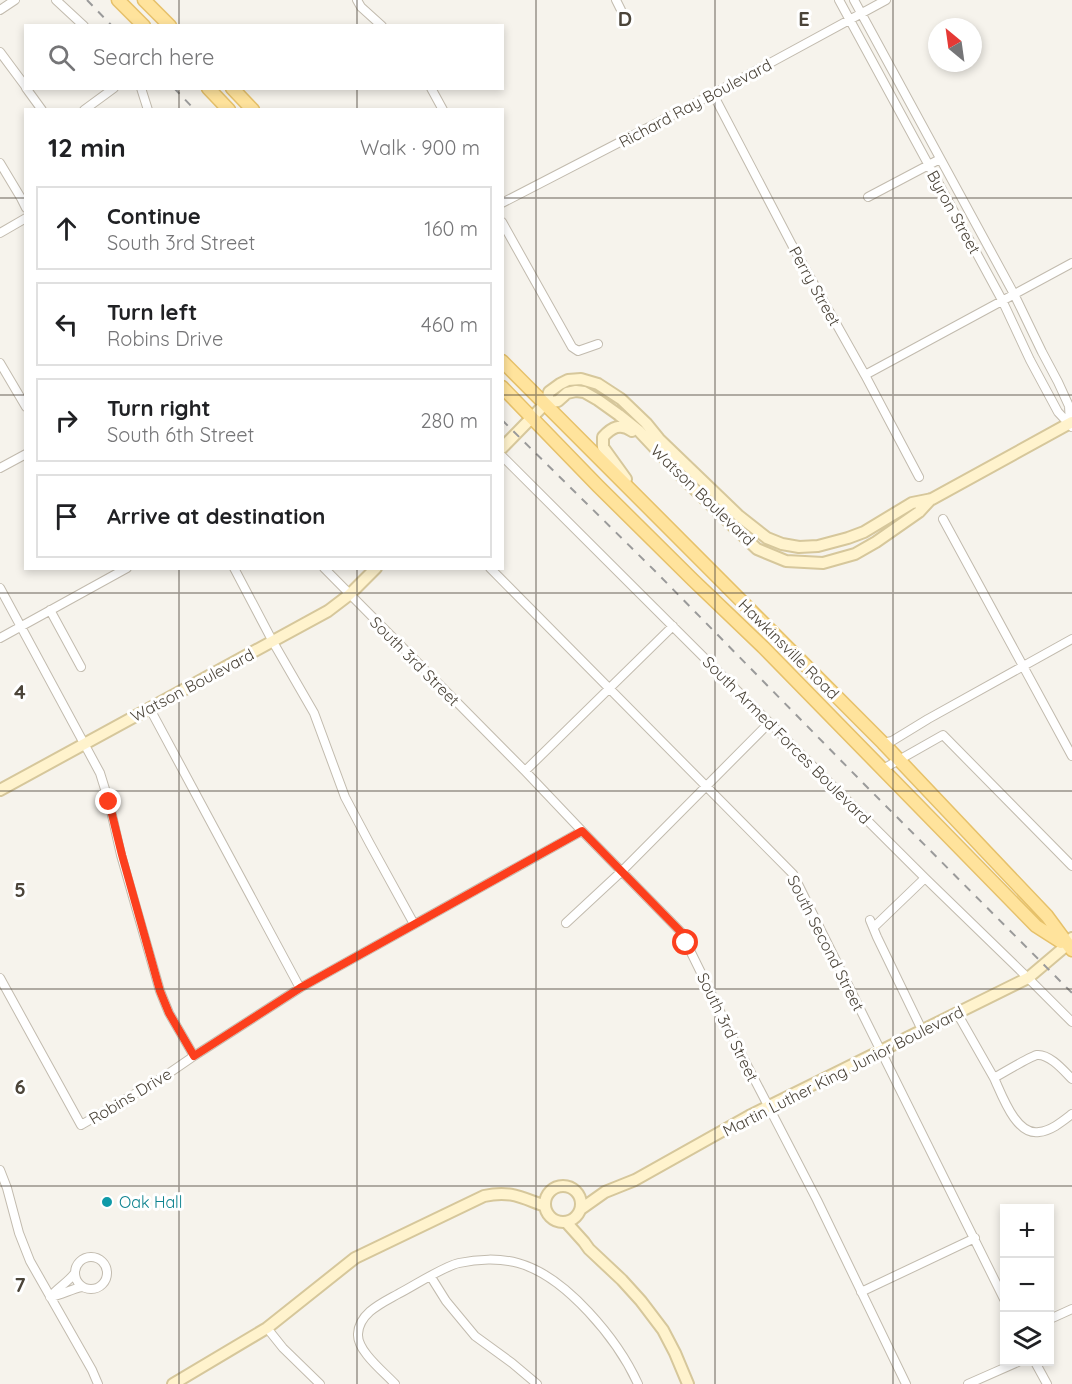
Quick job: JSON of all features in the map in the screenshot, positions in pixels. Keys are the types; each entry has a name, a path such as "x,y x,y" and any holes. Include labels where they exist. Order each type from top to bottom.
{"main road":[{"path":"118,0 142,24"},
{"path":"144,0 168,24"},
{"path":"210,90 227,108"},
{"path":"234,90 251,108"},
{"name":"Hawkinsville Road","path":"504,363 883,743 1071,944"},
{"name":"Hawkinsville Road","path":"504,389 630,518 763,647 1036,926 1071,944"}],"street":[{"path":"0,10 15,0"},
{"path":"56,0 82,24"},
{"path":"352,0 380,24"},
{"path":"616,0 621,10"},
{"name":"Byron Street","path":"839,0 985,268 1058,412 1071,425"},
{"name":"Byron Street","path":"854,0 1014,294 1069,406 1071,425"},
{"name":"Richard Ray Boulevard","path":"504,202 713,94 886,0"},
{"path":"0,52 24,85"},
{"path":"27,90 41,108"},
{"path":"87,108 111,90"},
{"path":"142,90 147,108"},
{"path":"432,90 442,108"},
{"path":"892,98 904,92"},
{"name":"Perry Street","path":"713,94 792,245 919,477"},
{"path":"868,197 940,159"},
{"path":"0,163 24,204"},
{"path":"0,233 24,219"},
{"path":"504,226 572,347 578,351 598,344"},
{"path":"985,268 996,262"},
{"path":"865,375 1072,263"},
{"path":"0,363 24,404"},
{"name":"Watson Boulevard","path":"504,446 546,403 549,392 560,384 568,380 581,380 598,384 635,411 659,439 739,516 767,538 799,547 818,546 864,531 912,503 932,499 1071,425"},
{"name":"Watson Boulevard","path":"546,403 558,401 567,393 584,392 619,415 639,431 686,481 758,549 786,561 823,563 855,554 919,512 932,499"},
{"path":"644,502 606,452 603,447 603,437 613,428 621,426 654,447"},
{"path":"0,468 24,455"},
{"name":"South Armed Forces Boulevard","path":"504,458 1072,1022"},
{"path":"943,519 1072,756"},
{"path":"0,638 123,570"},
{"path":"235,570 314,713 345,797 414,924"},
{"name":"South 3rd Street","path":"326,570 681,932 817,1200 906,1384"},
{"name":"Watson Boulevard","path":"0,790 328,611 349,595 374,570"},
{"name":"South Second Street","path":"492,570 793,874 1000,1289"},
{"path":"0,588 100,773 160,991 169,1013 194,1056"},
{"path":"50,610 81,667"},
{"path":"525,771 673,626"},
{"path":"883,743 892,741 1072,639"},
{"path":"150,709 300,988"},
{"path":"566,923 622,871 769,723"},
{"path":"883,769 943,735 1072,866"},
{"name":"Robins Drive","path":"0,978 81,1125 162,1078 300,988 582,831"},
{"path":"922,1029 872,923 925,878"},
{"name":"Martin Luther King Junior Boulevard","path":"574,1216 605,1192 635,1180 749,1116 1028,978 1071,944"},
{"path":"957,1013 1013,1116 1022,1127 1030,1132 1040,1132 1057,1125 1072,1114"},
{"path":"994,1078 1036,1055 1046,1057 1072,1079"},
{"path":"0,1170 26,1252 98,1384"},
{"path":"173,1384 267,1328 355,1258 484,1196 549,1193 563,1186 574,1189 578,1193 580,1198 574,1216 589,1250 622,1280 663,1330 688,1384"},
{"name":"Martin Luther King Junior Boulevard","path":"578,1193 605,1192"},
{"path":"549,1193 545,1206 550,1216 560,1222 574,1216"},
{"path":"520,1196 545,1206"},
{"path":"861,1292 975,1238"},
{"path":"97,1258 106,1269 107,1276 104,1283 90,1290 82,1287 76,1281 74,1274 76,1265 83,1259 97,1258"},
{"path":"395,1384 359,1344 357,1335 360,1324 374,1308 431,1276 456,1264 478,1260 518,1263 542,1273 569,1293 608,1333 638,1384"},
{"path":"50,1297 74,1274"},
{"path":"431,1276 446,1301 475,1336 537,1384"},
{"path":"50,1297 61,1296 82,1287"},
{"path":"1054,1318 1072,1309"},
{"path":"267,1328 283,1348 320,1384"},
{"path":"968,1384 1009,1366"},
{"path":"1037,1366 1047,1384"},
{"path":"92,1370 104,1384"}],"railway":[{"path":"87,0 110,24"},
{"path":"176,90 193,108"},
{"path":"504,422 655,571 1072,993"}],"place":[{"name":"Oak Hall","path":"107,1202"}],"route":[{"path":"109,802 160,991 169,1013 194,1056 300,988 582,831 681,932 686,943"}]}
